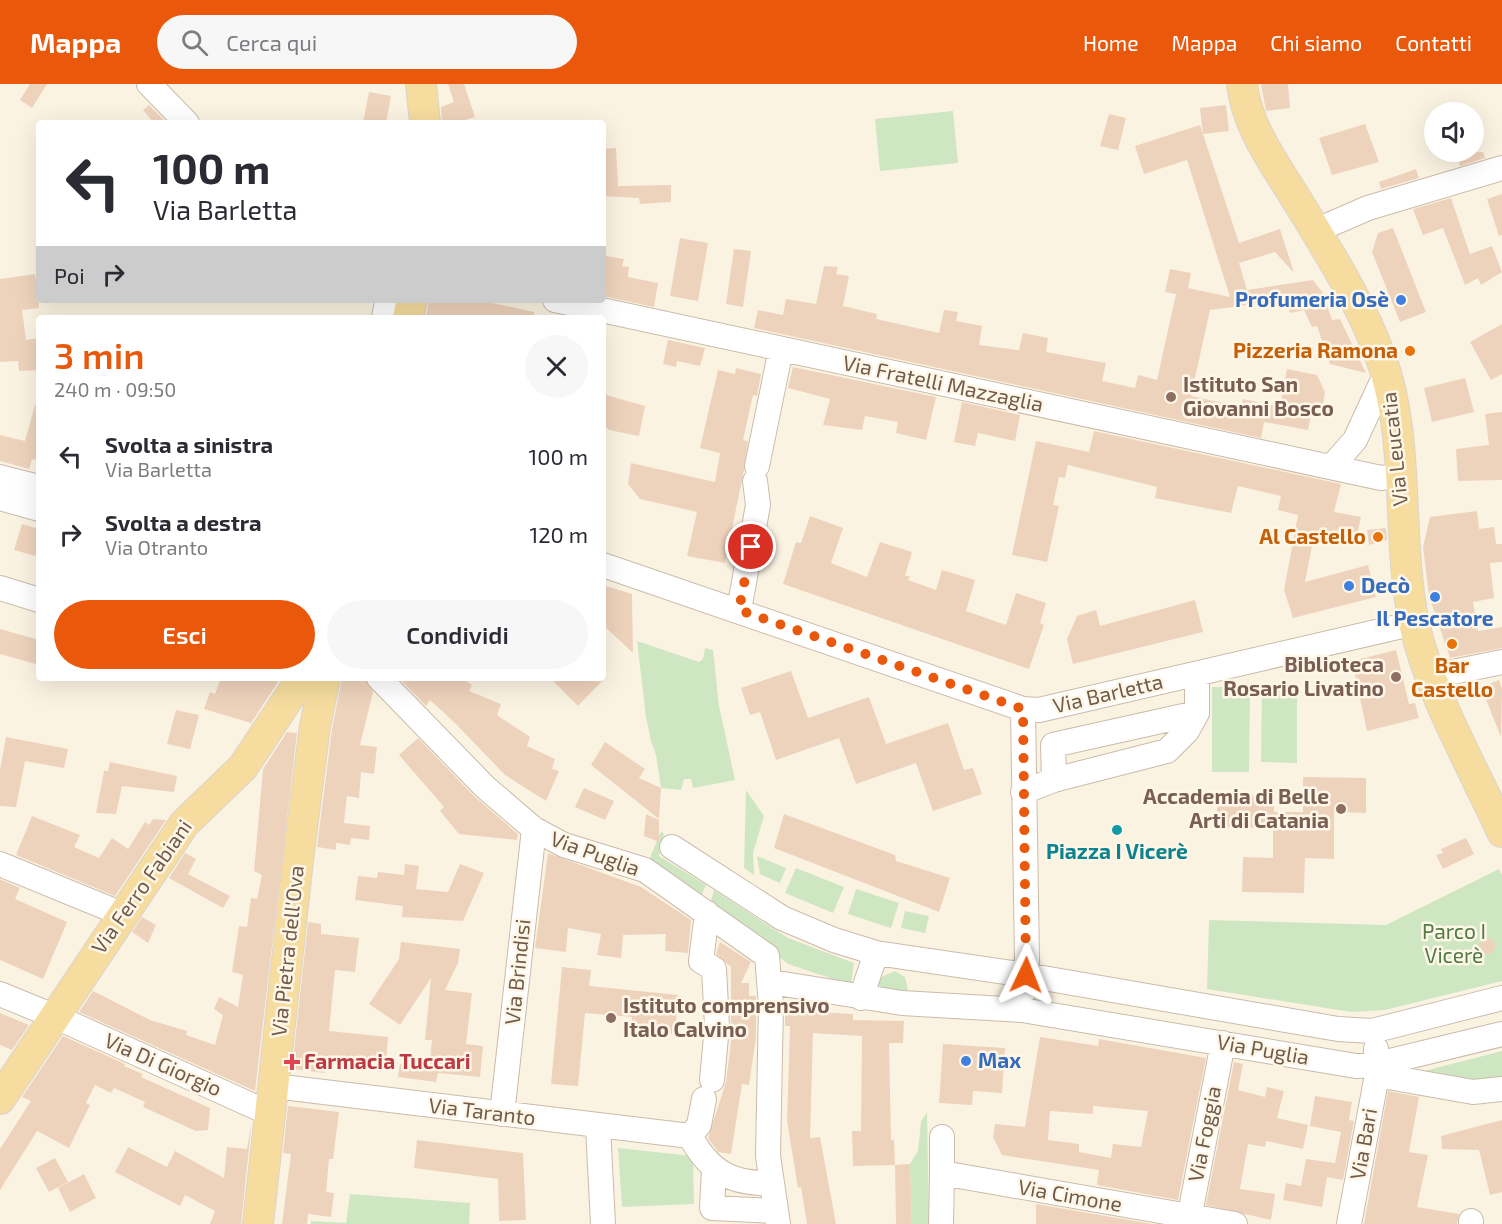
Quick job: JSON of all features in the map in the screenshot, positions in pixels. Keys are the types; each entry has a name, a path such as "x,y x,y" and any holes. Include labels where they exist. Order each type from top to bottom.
{"main road":[{"path":"421,84 425,120"},
{"name":"Via Leucatia","path":"1242,84 1252,124 1315,231 1361,316 1386,374 1394,405 1402,533 1415,623 1450,723 1502,832"},
{"name":"Via Ferro Fabiani","path":"0,1099 184,824 243,767 312,681"},
{"name":"Via Pietra dell'Ova","path":"258,1224 315,726 312,681"}],"street":[{"path":"149,84 184,120"},
{"path":"1315,231 1368,208 1502,168"},
{"name":"Via Fratelli Mazzaglia","path":"569,303 1381,478 1399,476"},
{"path":"739,610 758,505 756,474 781,349"},
{"path":"1332,466 1355,440 1386,374"},
{"path":"0,477 36,486"},
{"path":"0,498 36,508"},
{"name":"Via Barletta","path":"606,566 1023,709 1039,710 1415,623"},
{"path":"0,588 36,599"},
{"path":"1432,676 1502,662"},
{"path":"1023,792 1054,780 1167,751 1188,730 1197,713 1197,674"},
{"name":"Via Puglia","path":"382,681 485,787 534,829 564,845 645,870 763,952 767,956 771,982 861,998 1022,1010 1378,1070 1465,1091 1488,1092 1502,1089"},
{"path":"1022,1010 1026,975 1023,709"},
{"path":"1054,780 1053,745 1197,713"},
{"name":"Via Brindisi","path":"502,1114 534,829"},
{"name":"Via Puglia","path":"672,847 782,918 834,940 876,953 1026,975 1338,1029 1372,1031 1502,998"},
{"path":"0,864 122,914"},
{"path":"707,913 701,962 714,969 717,1026 708,1089 699,1125 690,1136 702,1157 714,1169 740,1180 770,1183"},
{"path":"861,998 876,953"},
{"path":"714,1169 706,1216 777,1218 770,1183 768,1156 771,982"},
{"name":"Via Di Giorgio","path":"0,994 272,1100"},
{"path":"1372,1031 1378,1070"},
{"name":"Via Puglia","path":"1378,1070 1502,1034"},
{"name":"Via Foggia","path":"1189,1220 1223,1043"},
{"name":"Via Bari","path":"1349,1224 1378,1070"},
{"name":"Via Taranto","path":"272,1100 502,1114 690,1136"},
{"path":"597,1126 603,1224"},
{"path":"940,1224 942,1137"},
{"name":"Via Cimone","path":"942,1173 1189,1220 1235,1224"}],"green space":[{"path":"953,111 958,163 880,171 875,119"},
{"path":"637,641 699,662 703,659 705,648 713,650 719,706 735,780 693,788 691,779 684,779 681,790 661,788 656,755 646,717"},
{"path":"1262,684 1297,685 1297,763 1261,762"},
{"path":"1212,687 1250,687 1249,772 1212,772"},
{"path":"746,790 764,816 753,853 754,875 744,868"},
{"path":"661,831 664,834 659,856 706,885 701,897 647,865"},
{"path":"757,856 786,868 780,883 760,874"},
{"path":"796,868 844,887 833,913 785,893"},
{"name":"Parco I Vicerè","path":"1499,869 1502,875 1502,981 1385,1010 1351,1012 1207,989 1209,920 1386,925"},
{"path":"856,889 899,903 891,928 848,914"},
{"path":"714,890 788,938 854,963 851,985 788,964 710,903"},
{"path":"905,911 929,916 925,933 901,928"},
{"path":"895,971 905,977 909,994 875,990 879,978"},
{"path":"1502,1051 1502,1080 1497,1083 1425,1075 1424,1071"},
{"path":"927,1112 929,1224 912,1224 910,1164 918,1151 921,1122"},
{"path":"618,1148 693,1156 694,1204 622,1207"},
{"path":"350,1194 470,1203 469,1224 311,1224 311,1221 346,1223"}],"building":[{"path":"30,84 47,84 32,108 20,100"},
{"path":"448,84 464,84 475,117 465,120 442,120 441,107 454,102"},
{"path":"1261,84 1288,84 1290,108 1266,111"},
{"path":"369,92 391,96 387,120 364,120"},
{"path":"149,105 164,120 151,120 143,110"},
{"path":"1226,105 1229,131 1203,134 1200,108"},
{"path":"1109,114 1126,118 1118,150 1100,146"},
{"path":"1365,124 1379,162 1332,175 1319,138"},
{"path":"1200,125 1239,243 1280,229 1294,273 1275,252 1239,263 1247,290 1313,280 1323,293 1332,320 1340,319 1366,373 1330,364 1317,326 1312,327 1304,310 1290,313 1286,300 1210,310 1191,396 1241,407 1243,399 1280,407 1287,369 1317,375 1325,392 1323,404 1313,403 1308,430 1264,422 1261,438 754,328 758,310 783,315 786,299 816,304 824,266 838,267 836,274 849,276 843,306 877,314 876,319 939,333 944,310 958,312 956,321 982,326 979,345 1019,350 1023,333 1048,338 1046,352 1106,363 1102,381 1135,388 1138,375 1157,380 1176,294 1165,292 1170,269 1191,273 1188,288 1230,297 1187,160 1144,174 1135,146"},
{"path":"616,148 618,186 671,185 671,202 640,204 639,198 606,196 606,149"},
{"path":"1459,162 1472,162 1460,166"},
{"path":"1416,169 1419,178 1381,189 1379,182"},
{"path":"1502,194 1502,235 1499,236 1487,199"},
{"path":"1451,198 1470,254 1492,246 1502,272 1481,285 1478,278 1465,285 1443,228 1423,235 1413,209"},
{"path":"1393,228 1426,312 1400,322 1372,252 1378,233"},
{"path":"680,238 708,243 698,301 670,296"},
{"path":"734,249 751,251 743,307 726,304"},
{"path":"606,256 624,259 622,266 629,267 628,277 658,283 654,307 606,297"},
{"path":"35,274 36,303 39,303 39,308 22,310 26,340 36,338 36,370 19,371 18,361 0,362 0,279"},
{"path":"428,303 493,303 534,312 534,315 426,315"},
{"path":"1502,324 1502,374 1491,380 1470,342"},
{"path":"668,340 705,348 700,366 677,361 676,367 663,364"},
{"path":"793,367 936,397 926,440 896,433 898,422 865,416 862,430 823,425 830,399 788,388"},
{"path":"736,368 761,374 757,396 753,395 743,440 748,441 744,470 725,563 687,556 697,512 640,499 628,484 631,463 715,482 720,453 700,448 718,370 735,374"},
{"path":"1465,378 1474,412 1432,422 1424,388"},
{"path":"606,395 645,406 639,436 606,428"},
{"path":"962,402 1020,415 1015,441 978,433 975,446 954,442"},
{"path":"36,405 36,460 32,459 29,469 0,461 0,435 25,441"},
{"path":"1502,412 1502,480 1458,481 1456,449 1489,445 1485,414"},
{"path":"1094,431 1341,484 1334,512 1361,517 1357,536 1343,534 1341,546 1313,541 1305,582 1368,565 1376,597 1293,618 1284,590 1298,515 1278,510 1281,496 1238,486 1231,513 1155,498 1157,487 1068,465 1065,478 1059,477 1053,505 1059,506 1047,562 1012,555 1036,441 1089,452"},
{"path":"1477,511 1479,529 1494,527 1496,544 1502,544 1502,562 1490,563 1494,598 1473,602 1478,631 1502,627 1502,648 1450,658 1429,596 1423,547 1430,517"},
{"path":"810,516 843,528 831,563 867,577 880,542 912,552 905,576 910,576 908,580 936,590 942,570 975,580 966,611 1006,625 1016,593 1046,603 1040,623 1044,625 1029,669 783,584 796,542 801,543"},
{"path":"22,524 36,528 36,556 14,550"},
{"name":"Al Castello","path":"1386,528 1387,540 1369,545 1367,530"},
{"path":"606,586 632,594 633,653 606,628"},
{"path":"1195,600 1203,632 1073,664 1067,639 1077,616 1096,610 1100,626"},
{"path":"0,629 36,639 36,664 0,654"},
{"path":"1396,650 1409,704 1415,703 1419,718 1367,731 1352,661"},
{"path":"791,671 808,718 869,697 886,744 948,723 964,770 973,768 982,794 933,811 916,763 856,784 839,738 776,760 760,712 750,715 741,688"},
{"path":"1499,680 1502,689 1501,737 1481,687"},
{"path":"220,681 279,681 251,723 204,709 210,692 215,694"},
{"path":"341,681 367,681 373,692 360,745 377,747 374,774 361,772 359,798 347,796 344,823 370,826 369,840 351,838 350,845 336,843 336,850 317,847 332,729"},
{"path":"402,681 466,681 472,685 469,691 501,704 497,715 530,737 527,746 555,759 552,769 559,771 546,801 505,775 430,700 426,706"},
{"path":"553,681 602,681 578,706"},
{"path":"176,710 199,715 190,749 167,744"},
{"path":"287,732 297,733 255,1091 79,1012 93,991 150,1020 187,1031 186,1035 215,1045 223,1015 214,1009 219,997 238,1007 243,975 232,972 239,926 247,927 251,898 257,899 262,875 254,871 263,769"},
{"path":"6,737 68,749 64,768 25,761 16,807 0,806 0,770"},
{"path":"418,738 475,797 518,834 517,840 459,834 440,811 444,807 399,755"},
{"path":"605,742 645,769 639,778 661,788 659,819 591,765"},
{"path":"110,762 177,776 174,792 122,786 116,814 96,813 104,771 108,771"},
{"path":"1303,777 1366,778 1366,813 1334,812 1334,859 1305,858 1304,893 1242,892 1243,857 1273,858 1273,828 1217,827 1217,795 1274,796 1274,812 1303,812"},
{"path":"584,788 614,801 605,820 575,807"},
{"path":"646,814 659,820 659,842 644,836"},
{"path":"784,814 895,855 896,861 950,878 939,912 774,848"},
{"path":"32,816 80,835 74,847 99,858 112,838 128,849 145,822 149,825 153,819 166,820 115,896 16,855"},
{"path":"1466,838 1474,854 1443,869 1436,855 1443,853 1441,849"},
{"path":"185,853 196,859 188,874 230,896 223,908 169,878"},
{"path":"548,853 641,887 691,920 688,953 665,951 666,934 623,935 621,958 597,955 601,934 568,928 566,952 535,948"},
{"path":"405,864 419,866 416,889 448,892 460,864 484,873 463,921 402,917 403,906 355,900 358,876 377,878 378,872 404,875"},
{"path":"0,879 20,888 15,899 67,922 43,979 0,960"},
{"path":"142,917 156,925 148,943 132,932"},
{"path":"308,922 321,924 321,934 359,938 355,972 335,970 329,1031 388,1037 386,1062 327,1056 325,1073 292,1069"},
{"path":"1484,938 1490,938 1495,946 1493,952 1484,954 1479,949 1479,943"},
{"path":"401,942 460,949 458,963 445,990 472,993 466,1044 483,1046 480,1077 438,1073 436,1082 398,1077 400,1064 429,1069 432,1040 425,1040 431,978 400,1025 369,1004 399,959"},
{"path":"720,942 751,962 741,983 749,983 749,996 756,996 756,1037 749,1085 742,1084 731,1154 718,1152 708,1138 726,1082 731,1042 731,967 716,954"},
{"path":"562,967 591,970 589,986 678,995 675,1034 631,1030 632,1017 585,1013 578,1086 551,1084"},
{"path":"785,1010 853,1014 853,1020 904,1021 903,1043 889,1043 891,1140 894,1140 895,1165 853,1166 852,1131 861,1131 862,1036 813,1033 810,1138 820,1137 836,1224 807,1224 801,1187 798,1188 787,1121 790,1026 785,1026"},
{"path":"0,1013 29,1025 12,1050 0,1045"},
{"path":"63,1036 125,1064 124,1066 143,1074 141,1077 210,1108 208,1130 196,1131 143,1107 145,1102 114,1088 111,1093 95,1085 86,1103 90,1105 69,1148 37,1131 0,1190 0,1149 31,1101 22,1097"},
{"path":"1040,1037 1098,1046 1099,1039 1206,1058 1178,1200 1097,1185 1099,1170 1002,1155 993,1137 995,1124 1025,1127","holes":["1093,1106 1148,1111 1141,1147 1113,1144 1111,1158 1079,1152 1079,1144 1048,1140 1050,1111 1093,1114"]},
{"path":"943,1044 1005,1048 1002,1093 973,1091 972,1105 939,1103"},
{"path":"1234,1062 1243,1064 1238,1090 1265,1097 1267,1087 1284,1091 1277,1118 1308,1125 1303,1149 1266,1141 1265,1147 1248,1144 1240,1189 1275,1194 1271,1220 1206,1205"},
{"path":"1388,1091 1419,1097 1409,1152 1428,1155 1417,1207 1459,1214 1457,1224 1364,1224"},
{"path":"1315,1096 1352,1102 1349,1120 1354,1121 1343,1180 1327,1177 1322,1207 1283,1200 1286,1183 1301,1186 1306,1159 1335,1163 1341,1132 1310,1126"},
{"path":"288,1106 339,1112 333,1159 329,1159 326,1192 334,1193 331,1217 308,1214 307,1224 282,1224 291,1154 283,1153"},
{"path":"1502,1120 1502,1192 1490,1195 1479,1150 1442,1149 1441,1136"},
{"path":"252,1121 241,1224 210,1224 215,1211 185,1195 180,1206 115,1172 128,1147 167,1167 175,1151 224,1178 227,1147 247,1149"},
{"path":"417,1140 523,1153 526,1220 499,1221 498,1179 414,1168"},
{"path":"55,1158 68,1182 49,1192 36,1168"},
{"path":"910,1164 912,1224 896,1224 895,1165"},
{"path":"84,1174 96,1198 70,1212 58,1188"},
{"path":"1036,1204 1152,1224 1036,1224"}],"place":[{"name":"Profumeria Osè","path":"1401,300"},
{"name":"Pizzeria Ramona","path":"1410,351"},
{"name":"Istituto San Giovanni Bosco","path":"1171,397"},
{"name":"Al Castello","path":"1378,537"},
{"name":"Decò","path":"1349,586"},
{"name":"Il Pescatore","path":"1435,597"},
{"name":"Bar Castello","path":"1452,644"},
{"name":"Biblioteca Rosario Livatino","path":"1396,677"},
{"name":"Accademia di Belle Arti di Catania","path":"1341,809"},
{"name":"Piazza I Vicerè","path":"1117,830"},
{"name":"Istituto comprensivo Italo Calvino","path":"611,1018"},
{"name":"Max","path":"966,1061"},
{"name":"Farmacia Tuccari","path":"292,1062"}],"route":[{"path":"751,547 739,610 1023,709 1026,975"}]}
